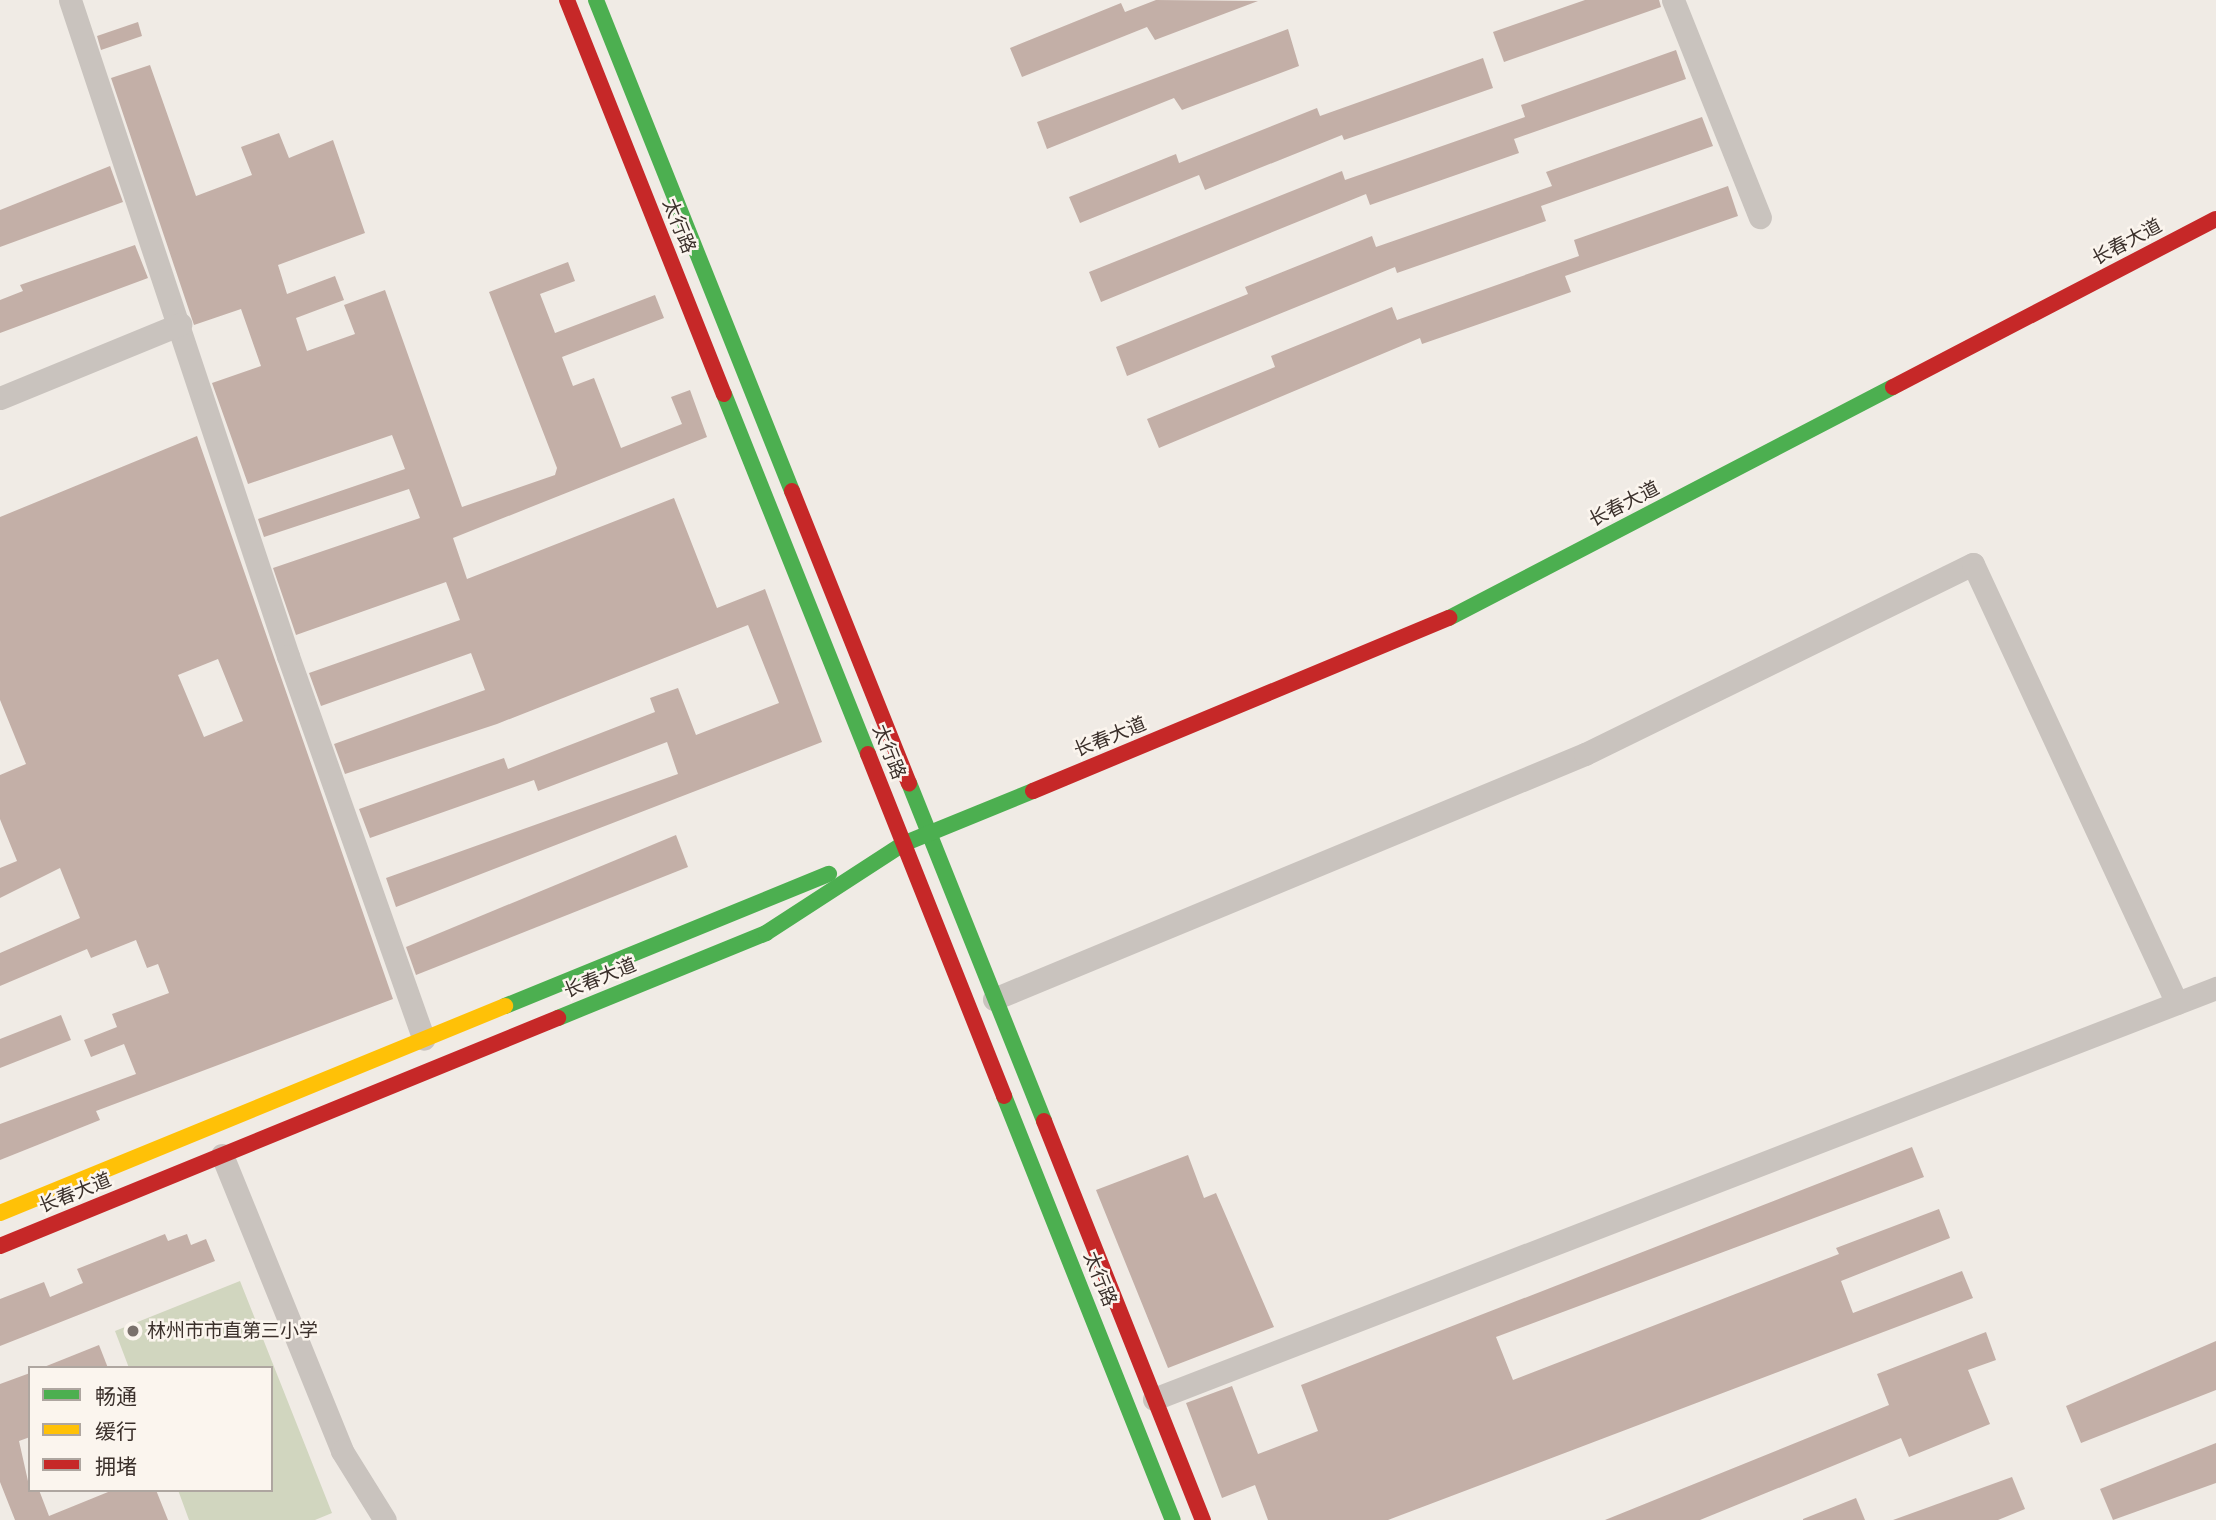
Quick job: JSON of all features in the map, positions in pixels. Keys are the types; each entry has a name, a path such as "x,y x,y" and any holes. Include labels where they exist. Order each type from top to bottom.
{"main road":[{"name":"太行路","path":"566,0 1173,1520"},
{"name":"太行路","path":"596,0 1203,1520"},
{"name":"长春大道","path":"0,1246 766,933 903,844 1441,622 2216,219"},
{"path":"0,1213 903,844"}],"street":[{"path":"70,0 180,324 288,656 424,1039"},
{"path":"1673,0 1760,217"},
{"path":"0,398 180,324"},
{"path":"994,999 1585,754 1973,564 2177,1003"},
{"path":"1154,1399 2216,988"},
{"path":"222,1155 342,1451 385,1520"}],"green space":[{"path":"240,1281 332,1513 315,1520 189,1520 179,1492 273,1492 273,1366 128,1366 115,1331"}],"building":[{"path":"1156,0 1258,1 1155,40 1147,27 1022,77 1010,48 1121,3 1125,12"},
{"path":"1585,0 1659,0 1661,7 1504,62 1493,32"},
{"path":"138,22 142,36 101,50 97,36"},
{"path":"1288,29 1299,66 1182,110 1174,98 1047,149 1037,122"},
{"path":"1676,50 1686,79 1514,139 1519,153 1370,205 1366,194 1101,302 1089,272 1342,171 1345,180 1525,117 1521,105"},
{"path":"1483,58 1493,88 1344,140 1342,135 1205,190 1199,175 1080,223 1069,197 1176,154 1179,163 1317,108 1320,116"},
{"path":"150,65 196,196 252,175 241,147 279,133 289,158 333,140 365,233 278,265 287,294 335,276 344,300 296,318 307,351 355,334 344,305 385,290 462,507 555,475 557,468 489,292 568,262 575,281 540,294 555,333 655,295 664,318 562,357 573,386 594,378 621,448 682,424 671,397 690,390 707,437 453,538 467,579 674,498 717,608 765,589 822,742 396,907 386,878 678,774 667,742 538,791 534,780 370,838 359,809 504,758 508,769 655,712 650,698 678,688 696,735 779,703 748,625 497,724 345,774 334,744 485,690 471,653 321,706 309,673 460,620 446,582 296,635 273,568 420,518 409,489 264,537 258,519 405,469 392,435 248,484 212,383 261,366 241,309 194,325 111,78"},
{"path":"1702,117 1713,146 1541,206 1546,221 1397,273 1395,267 1127,376 1116,347 1248,294 1245,287 1372,236 1376,247 1552,186 1546,172"},
{"path":"110,166 123,202 0,247 0,210"},
{"path":"1728,186 1738,216 1565,276 1571,292 1422,344 1420,338 1159,448 1147,419 1275,367 1271,356 1392,307 1397,320 1579,256 1574,240"},
{"path":"135,245 148,278 0,333 0,300 23,291 20,285"},
{"path":"197,436 393,999 96,1111 100,1120 0,1160 0,1124 136,1074 124,1044 91,1057 84,1040 117,1027 112,1014 169,993 158,964 147,968 136,940 91,958 87,949 0,986 0,953 80,918 60,868 0,898 0,868 17,861 0,819 0,775 26,764 0,700 0,517","holes":["218,659 243,721 204,737 178,675"]},
{"path":"676,835 688,867 416,975 406,947"},
{"path":"61,1015 71,1040 0,1068 0,1039"},
{"path":"1912,1147 1924,1177 1496,1337 1513,1380 1839,1254 1836,1248 1939,1209 1950,1238 1841,1281 1853,1313 1962,1271 1973,1298 1388,1520 1268,1520 1255,1485 1222,1498 1186,1403 1232,1386 1258,1454 1318,1431 1301,1385"},
{"path":"1188,1155 1204,1198 1216,1193 1274,1327 1168,1368 1096,1190"},
{"path":"165,1234 168,1241 187,1234 191,1245 206,1239 215,1261 0,1346 0,1299 44,1282 50,1297 83,1283 77,1269"},
{"path":"1986,1332 1996,1360 1968,1370 1990,1424 1909,1457 1901,1438 1700,1520 1605,1520 1889,1405 1877,1374"},
{"path":"2216,1341 2216,1390 2081,1443 2066,1406"},
{"path":"99,1345 107,1366 46,1366"},
{"path":"28,1374 28,1438 19,1441 28,1492 40,1492 49,1516 108,1492 157,1492 168,1520 15,1520 0,1482 0,1384"},
{"path":"2216,1443 2216,1483 2113,1520 2100,1489"},
{"path":"2012,1477 2025,1509 1998,1520 1893,1520"},
{"path":"1856,1498 1865,1520 1803,1520 1803,1519"}],"traffic: fast":[{"path":"596,0 792,491"},
{"path":"1449,618 1893,387"},
{"path":"724,394 868,754"},
{"path":"909,783 1044,1121"},
{"path":"558,1018 766,933 903,844 1033,791"},
{"path":"505,1006 829,874"},
{"path":"1004,1096 1173,1520"}],"traffic: slow":[{"path":"0,1213 505,1006"}],"traffic: jam":[{"path":"567,0 724,394"},
{"path":"1893,387 2216,219"},
{"path":"792,491 909,783"},
{"path":"1033,791 1449,618"},
{"path":"868,754 1004,1096"},
{"path":"0,1246 558,1018"},
{"path":"1044,1121 1203,1520"}],"place":[{"name":"林州市市直第三小学","path":"133,1331"}]}
